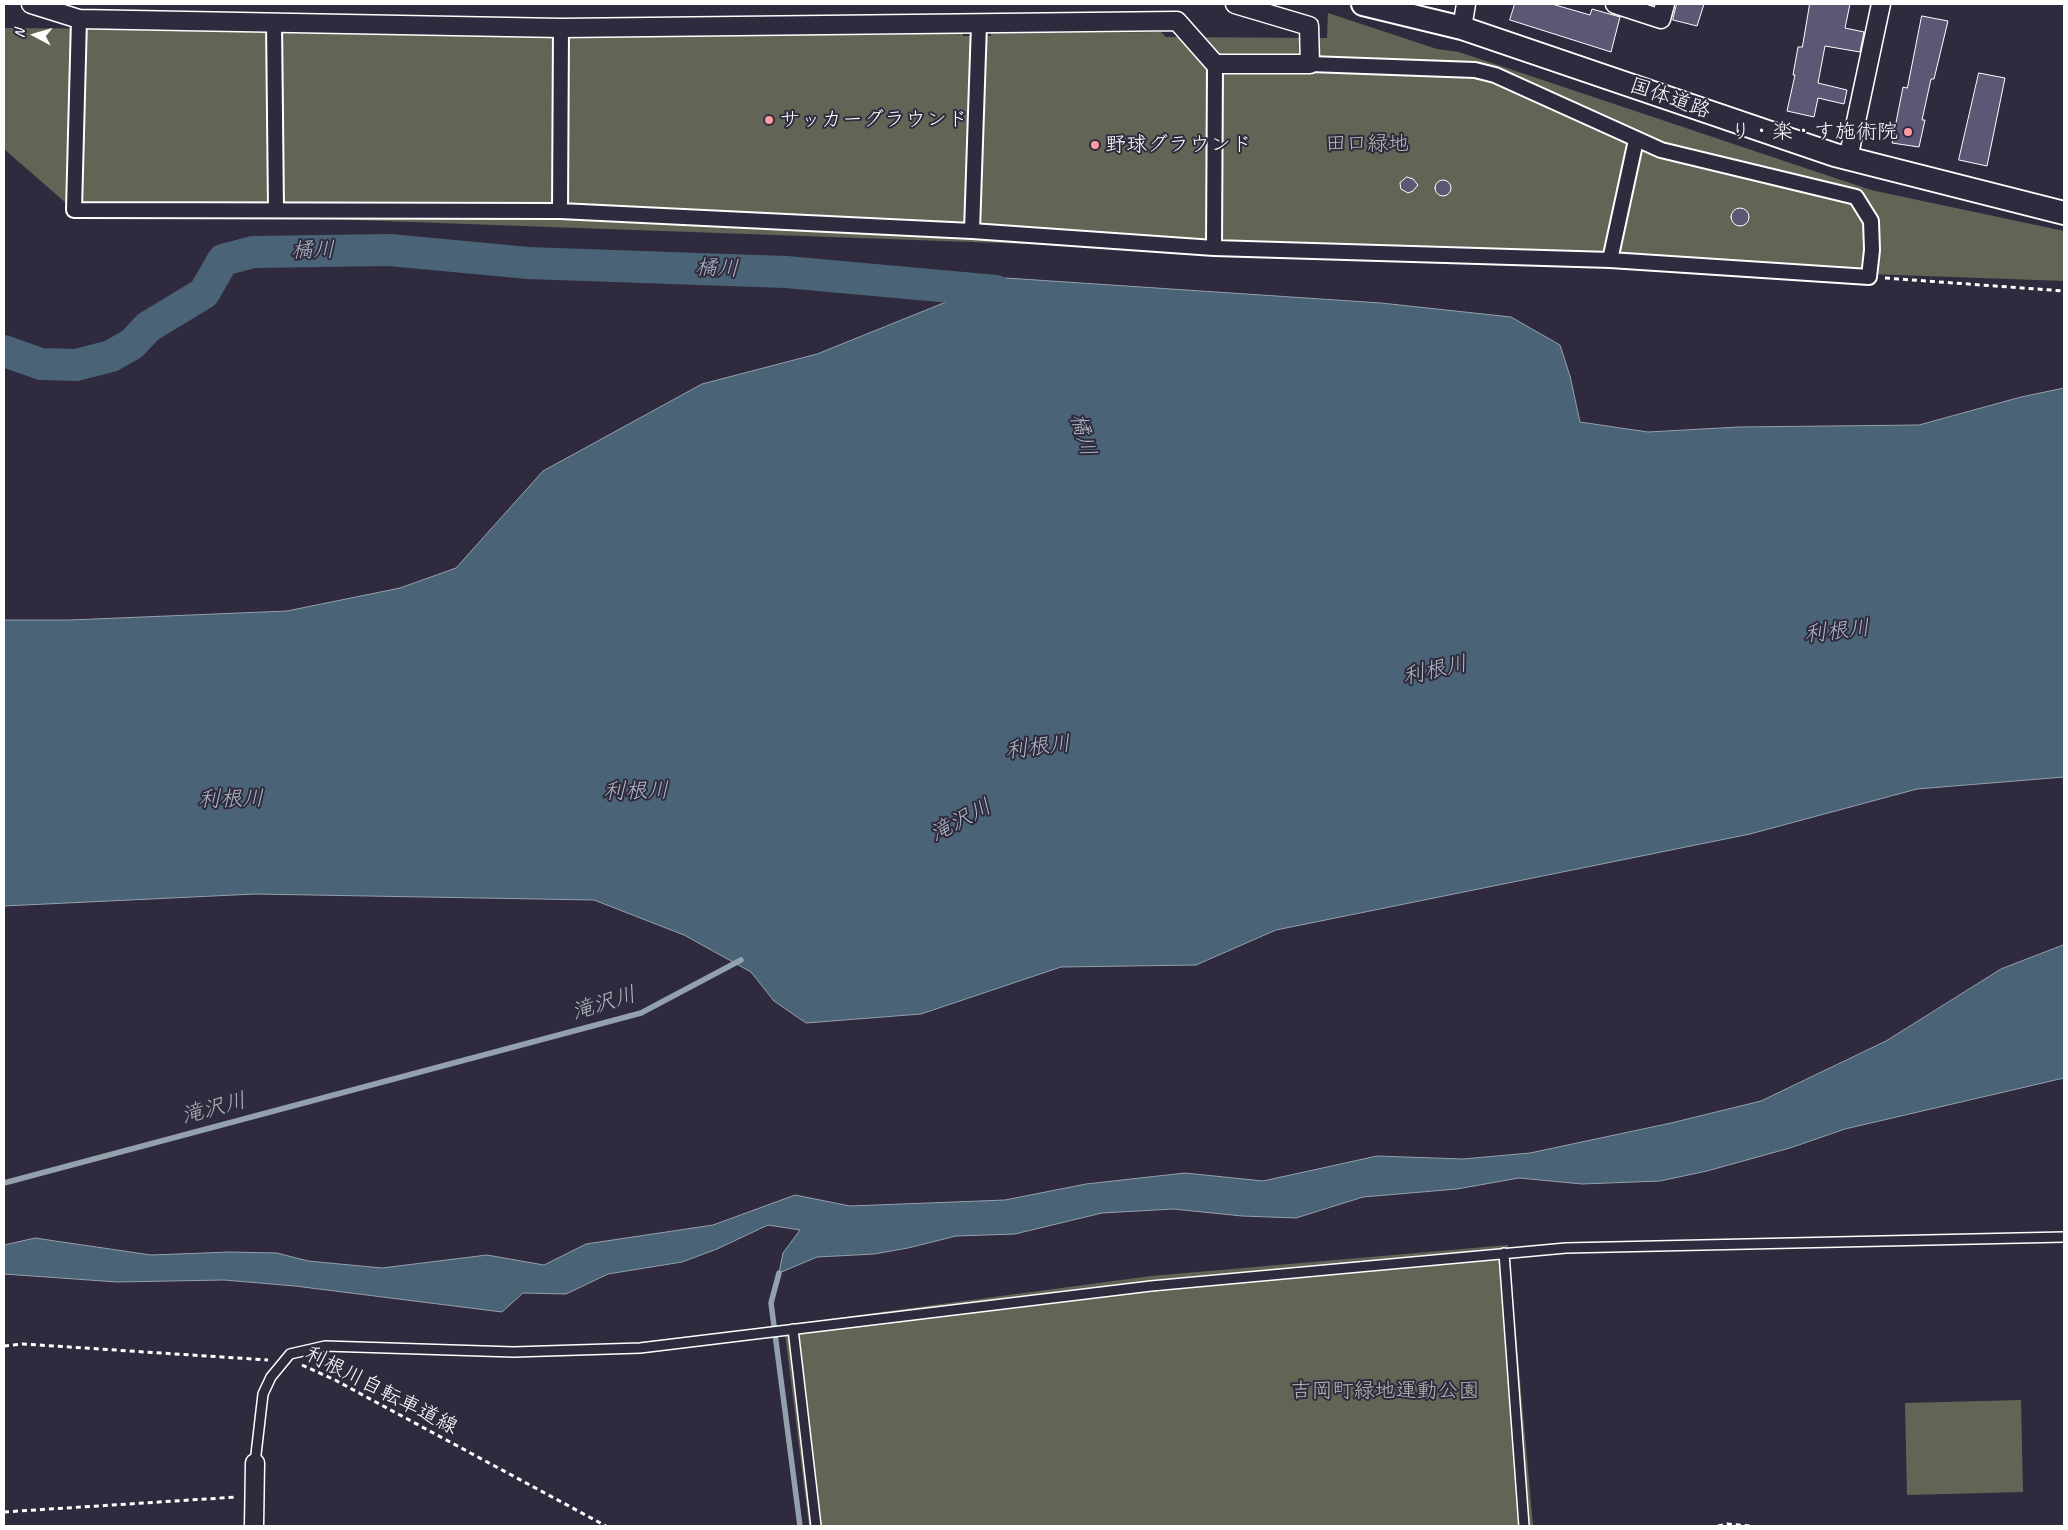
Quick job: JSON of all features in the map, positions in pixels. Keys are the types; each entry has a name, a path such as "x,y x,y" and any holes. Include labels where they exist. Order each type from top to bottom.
{"street":[{"path":"31,4 78,19 561,28 1177,21 1215,64 1214,248"},
{"path":"1235,4 1309,26 1310,64"},
{"name":"国体道路","path":"1363,4 1462,28 1848,158 2064,213"},
{"path":"1462,28 1466,4"},
{"path":"1615,4 1662,19 1665,4"},
{"path":"1848,158 1881,4"},
{"path":"78,19 74,210 560,211 972,231 1214,248 1610,260 1869,277 1872,250 1871,221 1856,198 1661,150 1495,74 1474,70 1310,64 1215,64"},
{"path":"274,22 276,210"},
{"path":"972,231 979,24"},
{"path":"560,211 561,28"},
{"path":"1610,260 1636,140"},
{"path":"254,1526 255,1463"}],"lane":[{"path":"255,1463 263,1394 271,1377 283,1360 290,1354 325,1346 514,1352 621,1348 1151,1286 1566,1248 2064,1237"},
{"path":"1504,1253 1524,1526"},
{"path":"793,1329 816,1526"}],"path":[{"path":"1869,277 2064,291"},
{"name":"利根川自転車道線","path":"4,1346 23,1344 283,1360 301,1364 335,1380 606,1526"},
{"path":"4,1512 255,1496"},
{"path":"1718,1526 1727,1524 1750,1526"}],"green space":[{"name":"田口緑地","path":"1328,13 1437,49 1459,52 1871,190 2064,231 2064,281 74,210 4,149 4,28 872,35 963,33 963,36 991,36 991,33 1161,32 1166,37 1327,38"},
{"name":"吉岡町緑地運動公園","path":"1508,1245 1533,1526 809,1526 784,1325 1151,1276"},
{"path":"2021,1400 2023,1492 1907,1495 1905,1403"}],"water":[{"name":"利根川","path":"1006,278 1381,303 1511,317 1560,345 1570,376 1580,422 1648,432 1739,427 1919,425 2021,397 2064,388 2064,777 1917,789 1750,834 1276,930 1196,965 1061,967 921,1014 806,1023 774,1001 751,972 684,935 594,900 255,894 4,906 4,620 70,620 287,611 400,588 456,568 543,471 702,384 817,354"},
{"path":"2064,945 2064,1078 1845,1129 1790,1148 1707,1171 1660,1181 1582,1184 1519,1178 1457,1189 1363,1197 1296,1218 1242,1216 1173,1209 1102,1213 1015,1234 956,1236 874,1254 817,1257 779,1273 783,1253 800,1230 768,1225 717,1249 682,1262 608,1274 566,1294 523,1293 502,1312 295,1286 224,1280 117,1282 4,1274 4,1245 35,1238 151,1255 230,1252 277,1253 308,1261 382,1268 487,1255 544,1265 586,1244 713,1225 795,1195 850,1206 1005,1200 1086,1184 1185,1173 1263,1181 1377,1156 1463,1159 1530,1153 1671,1123 1761,1101 1886,1041 2001,969"}],"building":[{"path":"1515,4 1552,4 1590,15 1592,9 1620,17 1611,52 1510,20"},
{"path":"1677,4 1704,4 1697,26 1673,20"},
{"path":"1810,4 1850,4 1845,28 1864,32 1860,52 1825,46 1818,83 1847,90 1844,104 1818,98 1814,117 1787,111 1795,75 1793,75 1798,47 1802,47"},
{"path":"1922,16 1948,21 1934,79 1931,79 1922,120 1925,120 1919,147 1892,143 1903,87 1907,88"},
{"path":"1979,73 2005,78 1987,166 1959,160"},
{"path":"1407,177 1413,179 1418,185 1413,191 1408,193 1401,189 1400,183"},
{"path":"1443,180 1451,188 1443,196 1435,188"},
{"path":"1740,208 1747,210 1749,217 1747,224 1740,226 1733,224 1731,217 1733,210"}],"waterway":[{"name":"橘川","path":"4,351 41,364 76,365 111,356 132,344 148,327 204,293 223,260 253,252 390,250 528,263 786,272 996,291 1011,312"},
{"name":"滝沢川","path":"4,1183 641,1013 741,960"},
{"path":"779,1273 771,1303 800,1526"}],"place":[{"name":"サッカーグラウンド","path":"769,120"},
{"name":"り・楽・す施術院","path":"1908,132"},
{"name":"野球グラウンド","path":"1095,145"}]}
